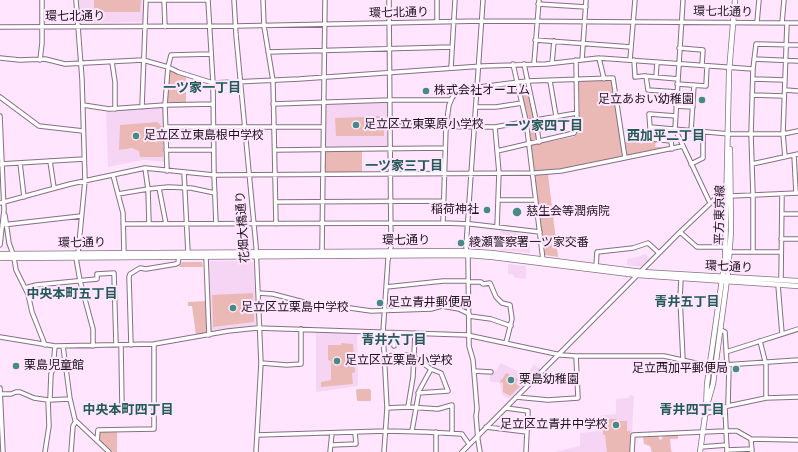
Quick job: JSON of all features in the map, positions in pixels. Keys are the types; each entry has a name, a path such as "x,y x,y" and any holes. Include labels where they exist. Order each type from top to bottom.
{"main road":[{"name":"平方東京線","path":"700,449 706,411 709,366 730,252 730,67 735,0"},
{"name":"平方東京線","path":"706,411 711,395 721,330 729,194"},
{"name":"環七通り","path":"0,251 13,256"},
{"name":"環七通り","path":"124,255 206,257 322,252 390,253"},
{"name":"環七通り","path":"0,254 13,256 77,256 188,253 467,253 543,260 642,272 798,286"},
{"name":"環七通り","path":"467,253 637,275 680,279 798,281"},
{"name":"環七通り","path":"0,260 13,256"}],"street":[{"path":"40,60 43,27 42,0"},
{"path":"76,0 82,79 84,159 84,181 77,256 80,281 93,329 94,346"},
{"path":"142,107 146,0 208,0 213,83 213,150 216,224"},
{"path":"164,0 164,27"},
{"name":"花畑大橋通り","path":"234,0 254,224 258,292 261,362 256,452"},
{"path":"263,0 264,26 273,81 276,224"},
{"path":"322,252 321,202 325,0"},
{"path":"384,452 387,408 383,332 391,224 388,0"},
{"path":"436,0 436,22"},
{"path":"451,68 455,0"},
{"path":"480,452 473,360 469,346 467,253 484,0"},
{"path":"582,60 586,0"},
{"path":"635,0 631,47 635,77 646,76 678,79"},
{"path":"683,0 679,48 676,129 710,204"},
{"path":"757,22 759,0"},
{"path":"782,23 784,0"},
{"path":"534,64 538,2 586,7"},
{"name":"環七北通り","path":"0,27 264,26 482,21 798,23"},
{"path":"785,157 783,134 787,23"},
{"path":"535,40 631,47"},
{"path":"552,63 554,41"},
{"path":"753,252 751,134 753,69 756,44 798,46"},
{"path":"268,52 452,47"},
{"path":"679,48 703,50 702,65"},
{"path":"167,171 165,105 168,66 171,55 211,54"},
{"path":"0,58 40,60 65,64 143,60 168,66 178,72 213,83 273,81 480,66 552,63 599,58 753,69"},
{"path":"599,58 604,79"},
{"path":"754,59 798,61"},
{"path":"497,151 574,133 577,126 576,60"},
{"path":"112,62 115,82 114,109"},
{"path":"656,77 657,62"},
{"path":"513,64 526,121 543,260"},
{"path":"524,64 536,120 539,142"},
{"path":"678,84 706,86 707,66"},
{"path":"646,76 648,90 677,92"},
{"path":"443,223 446,127 451,100 456,93 460,91 527,81 612,78 625,158"},
{"path":"753,78 785,80"},
{"path":"550,81 556,116"},
{"path":"692,131 694,85"},
{"path":"785,90 798,91"},
{"path":"752,95 784,96"},
{"path":"0,98 39,126 83,131"},
{"path":"273,104 390,100 451,100"},
{"path":"477,107 496,107 522,103"},
{"path":"83,105 114,109 165,105 213,104"},
{"path":"676,106 693,107"},
{"path":"390,126 495,127 577,113"},
{"path":"672,148 671,141 651,139 649,137 649,114 676,116"},
{"path":"0,116 2,202 4,210 4,225 0,245"},
{"path":"166,127 322,127"},
{"path":"495,127 499,173 497,227"},
{"path":"650,127 729,134 783,134 798,131"},
{"path":"691,164 703,158 703,131"},
{"path":"2,202 54,188 144,168 167,171 249,175 533,173 561,171 683,146"},
{"path":"275,150 445,148"},
{"path":"166,150 213,150"},
{"path":"462,452 680,232 720,194 753,195 797,193 796,154 752,164"},
{"path":"1,164 84,159"},
{"path":"50,161 54,188"},
{"path":"20,163 24,196"},
{"path":"144,168 148,189 149,224"},
{"path":"184,172 188,253"},
{"path":"113,175 123,214 124,255"},
{"path":"118,194 159,188 185,188 215,193"},
{"path":"159,188 166,224"},
{"path":"781,280 782,194"},
{"path":"499,200 536,200"},
{"path":"276,202 443,201"},
{"path":"782,214 798,214"},
{"path":"4,225 81,216"},
{"path":"123,224 443,223 468,224 540,232"},
{"path":"4,225 16,270 25,288 45,345"},
{"path":"680,232 697,247 726,247"},
{"path":"781,239 798,239"},
{"path":"596,266 597,252 633,248 648,243 659,254"},
{"path":"730,252 781,252"},
{"path":"131,345 130,274 140,268 146,269 176,264 178,263 179,257"},
{"path":"206,257 209,335"},
{"path":"25,288 36,285 97,280 97,274 114,273 116,345"},
{"path":"680,279 683,360"},
{"path":"386,287 443,281 480,282 483,284 490,283 496,297 502,303 510,305 512,319 506,343"},
{"path":"778,285 782,334"},
{"path":"258,292 273,294 315,305 371,311 431,309 442,306 459,309 469,315 491,319 511,326"},
{"path":"0,337 55,346 94,346 154,344 259,328 301,329 469,335 559,354 576,356 664,356 709,366 798,360"},
{"path":"261,362 287,365 301,364 301,329"},
{"path":"726,352 798,329"},
{"path":"721,330 725,332 728,365 726,431 727,449"},
{"path":"394,333 394,346"},
{"path":"408,407 413,377 415,333"},
{"path":"760,341 766,362 766,398"},
{"path":"97,441 98,430 154,429 154,344"},
{"path":"121,345 122,408"},
{"path":"45,452 49,426 49,399 55,346"},
{"path":"62,346 70,399 76,421 109,452"},
{"path":"384,356 414,356 431,369 441,373 448,390 418,393"},
{"path":"516,397 548,400 578,398 576,356"},
{"path":"412,431 418,393 431,369"},
{"path":"474,371 491,372"},
{"path":"0,388 3,452"},
{"path":"0,394 20,392 34,398 70,399"},
{"path":"706,411 766,398 798,397"},
{"path":"387,408 408,407 438,409 452,405 452,433"},
{"path":"506,408 528,411 526,452"},
{"path":"71,452 73,426 76,421"},
{"path":"486,427 527,432"},
{"path":"257,435 386,431 436,432 462,434 470,444"},
{"path":"632,452 633,435 703,431 738,431 752,439 798,440"},
{"path":"332,445 356,444 355,432"},
{"path":"436,432 436,452"},
{"path":"330,452 332,445 332,433"},
{"path":"700,449 752,451 752,439"}],"shaded area":[{"path":"77,0 145,0 143,22 79,23"},
{"path":"94,0 141,0 140,12 94,12"},
{"path":"169,71 186,77 186,103 167,102"},
{"path":"580,81 612,81 624,157 561,170 534,171 532,145 573,137 578,132 580,126"},
{"path":"525,83 527,84 534,117 533,119 528,120 520,85"},
{"name":"足立区立東栗原小学校","path":"387,102 387,147 325,148 325,104"},
{"name":"足立区立東島根中学校","path":"163,106 165,162 143,160 108,167 106,113 110,111"},
{"path":"384,116 384,136 336,136 335,118"},
{"path":"534,121 538,140 532,143 530,141 528,124 529,122"},
{"path":"157,122 163,127 163,157 140,157 139,151 132,148 119,150 120,125"},
{"path":"646,136 647,141 656,141 655,147 662,147 664,149 627,156 625,142"},
{"path":"324,151 362,151 362,172 325,172"},
{"path":"548,174 558,257 545,255 535,176"},
{"path":"501,229 518,231 517,242 520,243 520,246 530,247 530,253 499,250"},
{"path":"645,254 650,259 643,267 627,265 627,259"},
{"name":"足立区立栗島中学校","path":"209,261 251,261 253,263 256,325 211,330"},
{"path":"182,262 202,262 203,267 179,267"},
{"path":"508,264 526,266 526,279 517,278 514,277 514,275 508,274"},
{"path":"253,293 254,322 213,327 212,295"},
{"path":"206,301 207,331 206,333 196,335 192,306 188,306 188,302"},
{"name":"足立区立栗島小学校","path":"315,331 357,333 358,386 316,392"},
{"path":"341,343 353,344 355,372 352,373 353,384 321,387 321,382 331,380 331,361 328,360 328,345 341,345"},
{"path":"500,363 527,375 534,364 540,369 510,399 502,395 500,384 498,382 490,382 490,373 494,373 494,371 497,370"},
{"path":"506,373 518,379 516,384 520,386 510,396 503,392 503,383 500,382"},
{"path":"370,389 371,401 357,401 356,390"},
{"name":"足立区立青井中学校","path":"630,395 634,396 631,452 555,452 580,446 580,433 600,431 599,416 616,414 616,399 629,398"},
{"path":"522,418 527,418 527,428 525,430 513,429 513,425"},
{"path":"602,419 627,421 627,431 630,431 630,452 607,452 605,435 603,435"},
{"path":"117,431 117,452 113,452 99,439 99,433"},
{"path":"678,434 678,439 670,439 672,452 652,452 650,446 644,444 643,436 659,435 658,437 660,440 663,438 661,435"}],"place":[{"name":"株式会社オーエム","path":"426,91"},
{"name":"足立あおい幼稚園","path":"702,100"},
{"name":"足立区立東栗原小学校","path":"356,125"},
{"name":"足立区立東島根中学校","path":"136,136"},
{"name":"稲荷神社","path":"487,210"},
{"name":"慈生会等潤病院","path":"517,212"},
{"name":"綾瀬警察署一ツ家交番","path":"461,243"},
{"name":"足立青井郵便局","path":"380,303"},
{"name":"足立区立栗島中学校","path":"233,308"},
{"name":"足立区立栗島小学校","path":"337,361"},
{"name":"栗島児童館","path":"16,366"},
{"name":"足立西加平郵便局","path":"736,369"},
{"name":"栗島幼稚園","path":"511,380"},
{"name":"足立区立青井中学校","path":"616,425"}],"district":[{"name":"一ツ家一丁目","path":"202,88"},
{"name":"一ツ家四丁目","path":"544,126"},
{"name":"西加平二丁目","path":"666,136"},
{"name":"一ツ家三丁目","path":"404,166"},
{"name":"中央本町五丁目","path":"72,294"},
{"name":"青井五丁目","path":"687,302"},
{"name":"青井六丁目","path":"394,340"},
{"name":"中央本町四丁目","path":"128,410"},
{"name":"青井四丁目","path":"692,410"}]}
